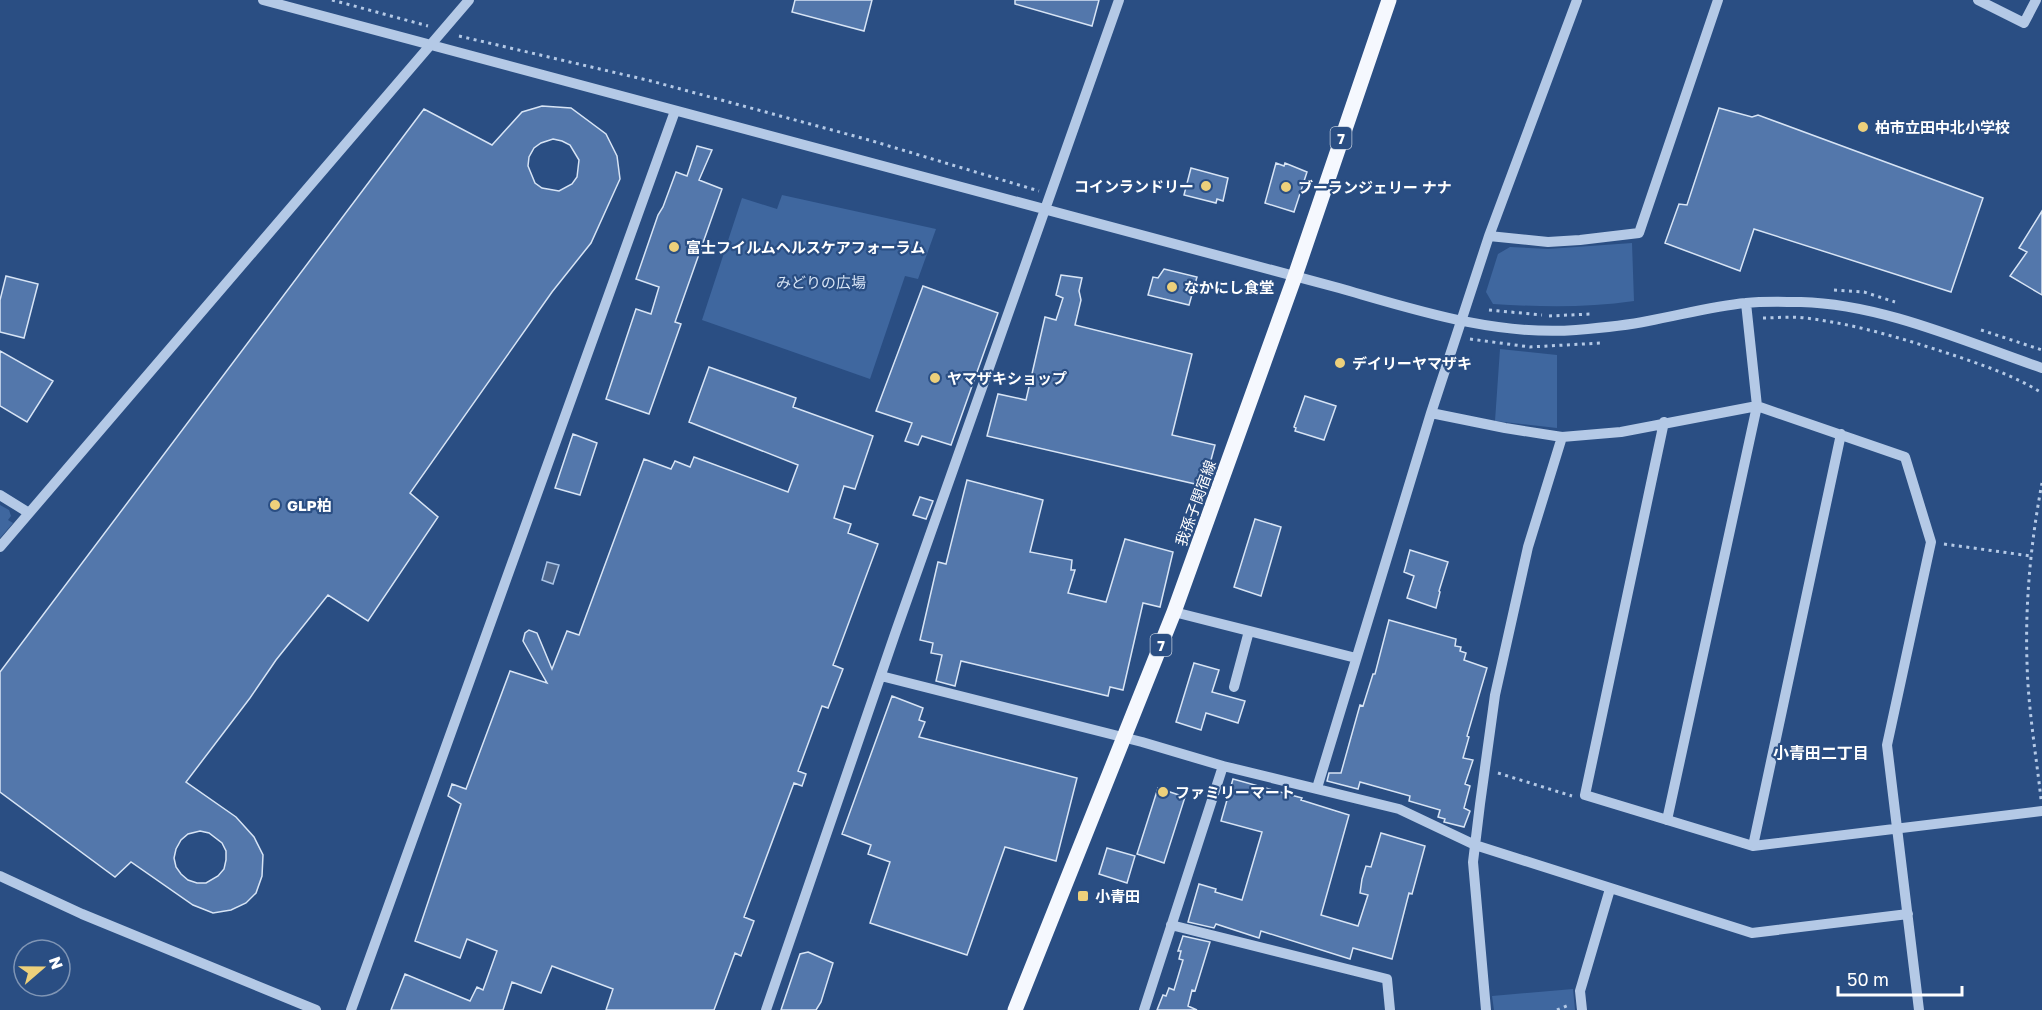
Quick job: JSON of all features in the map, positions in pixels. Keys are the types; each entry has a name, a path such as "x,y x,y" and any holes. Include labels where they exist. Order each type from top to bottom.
{"main road":[{"name":"我孫子関宿線","path":"1015,1010 1174,612 1295,276 1389,0"}],"street":[{"path":"263,0 1461,321 1497,327 1573,330 1639,323 1746,303 1803,302 1846,307 1892,318 2042,368"},
{"path":"0,547 469,0"},
{"path":"766,1010 880,676 1119,0"},
{"path":"1317,788 1461,321 1489,236 1576,0"},
{"path":"1489,236 1548,242 1639,233 1718,0"},
{"path":"1978,0 2024,23 2036,0"},
{"path":"351,1010 675,111"},
{"path":"1667,820 1756,406 1746,303"},
{"path":"1431,413 1505,428 1562,436 1621,432 1756,406 1905,457 1931,542 1887,745 1919,1010"},
{"path":"1664,422 1585,795 1754,846 2042,811"},
{"path":"1754,846 1841,434"},
{"path":"1486,1010 1473,862 1485,768 1495,695 1528,547 1562,436"},
{"path":"0,495 29,513"},
{"path":"1174,612 1356,658"},
{"path":"1234,687 1249,631"},
{"path":"880,676 1142,742 1223,766 1399,809 1475,845 1752,933 1908,914"},
{"path":"1144,1010 1223,766"},
{"path":"0,876 82,914 316,1010"},
{"path":"1582,1010 1580,991 1610,889"},
{"path":"1171,926 1387,979 1390,1010"}],"path":[{"path":"332,0 432,28"},
{"path":"459,36 651,81 869,140 1041,192"},
{"path":"1763,318 1804,318 1891,334 2028,384 2042,393"},
{"path":"2042,483 2031,556 2027,662 2030,708 2042,804"},
{"path":"1931,542 2031,556"},
{"path":"1485,768 1577,797 1585,795"}],"green space":[{"name":"みどりの広場","path":"782,195 936,229 918,279 905,276 870,379 702,320 742,198 777,209"},
{"path":"1632,243 1634,301 1564,306 1493,304 1486,292 1498,254 1510,247 1548,249"},
{"path":"1500,349 1557,355 1557,428 1495,421"},
{"path":"0,505 9,510 11,516 8,520 13,523 0,538"},
{"path":"1573,989 1575,1010 1494,1010 1492,996"}],"shaded area":[{"path":"547,562 559,565 553,584 542,580"}],"building":[{"path":"795,0 872,0 864,31 792,12"},
{"path":"1015,0 1099,0 1092,26 1015,4"},
{"name":"GLP柏","path":"542,106 571,108 606,134 617,156 620,179 591,243 552,292 410,493 438,517 368,621 328,595 276,660 186,782 236,817 254,837 263,855 262,876 256,893 246,903 231,910 213,913 193,905 131,862 115,877 0,792 0,672 424,109 492,145 522,112","holes":["553,139 570,145 579,160 577,177 572,184 559,191 542,188 535,183 528,166 529,157 534,148","200,831 209,833 222,843 226,851 224,869 218,876 206,883 188,880 176,867 174,858 181,840 188,834"]},
{"path":"1719,108 1752,117 1758,115 1983,198 1951,292 1754,229 1740,271 1665,243 1679,204 1687,205"},
{"path":"697,146 712,150 699,180 722,189 675,322 681,324 649,414 606,399 636,309 651,314 659,287 636,279 658,215 676,172 687,176"},
{"name":"ブーランジェリー ナナ","path":"1276,163 1284,166 1285,163 1307,172 1294,212 1265,203"},
{"name":"コインランドリー","path":"1191,168 1228,178 1223,201 1217,199 1216,203 1184,195"},
{"path":"2042,211 2042,295 2010,276 2027,252 2019,248"},
{"name":"なかにし食堂","path":"1164,269 1197,277 1189,305 1148,295 1153,277 1158,278"},
{"path":"1061,275 1082,278 1079,291 1081,300 1075,325 1192,354 1172,435 1215,445 1204,486 987,436 998,394 1026,400 1045,317 1056,320 1063,298 1056,295"},
{"path":"6,276 38,284 24,338 0,332 0,300"},
{"path":"923,286 998,313 951,445 922,436 918,445 905,441 912,423 876,411"},
{"path":"0,351 53,381 27,422 0,406"},
{"path":"709,367 796,398 793,407 873,436 855,489 844,486 834,518 851,524 848,533 878,544 833,665 843,669 828,708 822,706 798,771 806,774 802,786 794,783 744,917 754,921 741,956 735,953 714,1010 606,1010 613,989 552,966 541,993 512,982 503,1010 391,1010 405,974 470,1001 477,987 483,990 497,951 467,939 460,958 415,941 461,804 448,796 452,784 466,789 510,671 547,683 523,641 525,633 529,630 537,633 552,669 567,631 579,635 644,459 671,469 675,461 690,467 694,457 788,492 798,465 689,422"},
{"path":"1305,396 1336,406 1324,440 1295,431 1294,427"},
{"path":"573,434 597,443 580,495 555,488"},
{"path":"967,480 1043,500 1030,552 1072,560 1071,570 1075,570 1068,593 1106,602 1125,539 1173,552 1160,607 1143,603 1123,690 1110,687 1108,696 961,661 955,686 936,681 942,655 931,653 933,643 920,640 938,562 946,564"},
{"path":"920,497 933,501 926,519 913,515"},
{"path":"1255,519 1281,527 1261,596 1234,587"},
{"path":"1410,550 1448,562 1436,608 1407,598 1414,576 1404,572"},
{"path":"1389,620 1456,639 1455,646 1461,647 1460,651 1466,653 1464,660 1487,668 1467,736 1469,737 1463,758 1473,760 1465,784 1470,786 1464,808 1470,811 1464,827 1444,822 1445,819 1438,817 1440,810 1409,801 1410,796 1360,782 1358,789 1327,781 1329,773 1341,773 1360,705 1363,706 1373,674 1375,674"},
{"path":"1194,663 1219,670 1212,692 1245,701 1238,723 1206,713 1201,730 1176,722"},
{"path":"892,696 923,708 919,720 925,722 919,737 1077,778 1056,861 1005,847 967,955 870,923 890,862 868,854 871,845 842,834"},
{"path":"1233,779 1302,798 1301,800 1349,815 1321,915 1358,926 1368,895 1360,893 1362,879 1366,866 1371,867 1381,833 1425,846 1412,894 1409,893 1392,959 1353,948 1350,959 1261,931 1259,938 1216,924 1214,928 1188,922 1199,884 1216,889 1215,892 1242,900 1262,832 1221,821"},
{"path":"1158,788 1185,797 1164,863 1137,854"},
{"path":"1107,848 1135,856 1127,883 1099,874"},
{"path":"1183,936 1210,942 1188,1006 1197,1010 1157,1010 1163,995 1166,996 1169,988 1174,990 1183,960 1179,959 1181,951 1178,951"},
{"path":"808,952 833,963 821,1002 816,1010 781,1010 800,954"}],"place":[{"name":"柏市立田中北小学校","path":"1863,127"},
{"name":"コインランドリー","path":"1206,186"},
{"name":"ブーランジェリー ナナ","path":"1286,187"},
{"name":"富士フイルムヘルスケアフォーラム","path":"674,247"},
{"name":"なかにし食堂","path":"1172,287"},
{"name":"デイリーヤマザキ","path":"1340,363"},
{"name":"ヤマザキショップ","path":"935,378"},
{"name":"GLP柏","path":"275,505"},
{"name":"ファミリーマート","path":"1163,792"},
{"name":"小青田","path":"1083,896"}],"district":[{"name":"小青田二丁目","path":"1821,753"}]}
